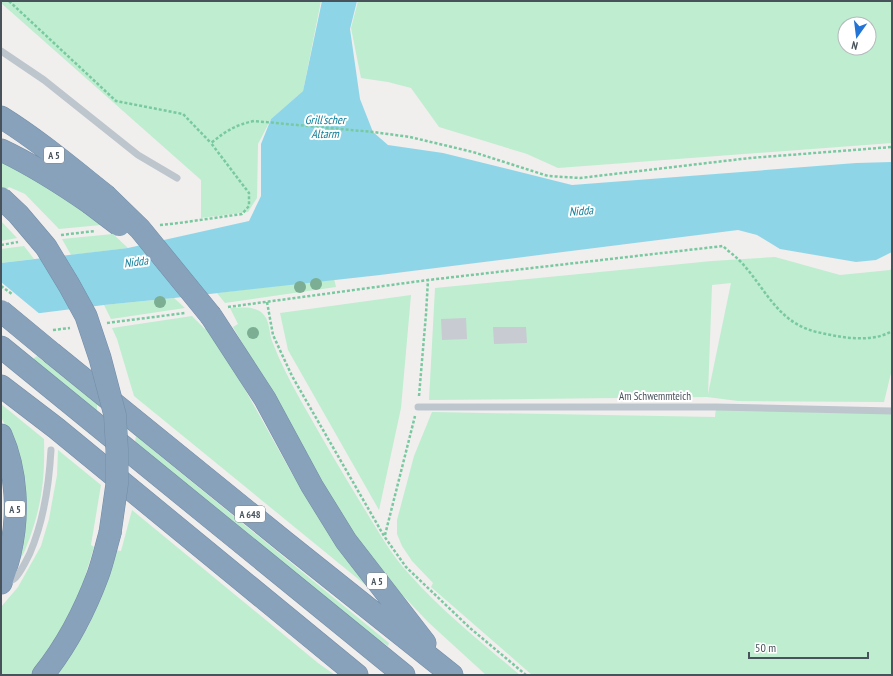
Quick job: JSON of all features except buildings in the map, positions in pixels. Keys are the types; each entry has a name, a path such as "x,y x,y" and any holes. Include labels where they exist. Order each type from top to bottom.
{"highway":[{"name":"A 5","path":"1,117 51,152 98,199 171,267 211,316 265,399 312,486 346,541 450,674"},
{"name":"A 5","path":"1,150 98,199"},
{"path":"1,198 18,214 46,247 86,316 100,358 115,415 117,484 110,533 99,573 84,610 65,643 43,675"},
{"name":"A 648","path":"1,311 279,538 450,674"},
{"name":"A 648","path":"7,352 404,675"},
{"path":"1,386 56,428 357,675"},
{"name":"A 5","path":"1,435 11,469 15,496 15,526 10,553 1,584"}],"lane":[{"path":"1,51 44,80 138,155 176,178"},
{"name":"Am Schwemmteich","path":"418,407 716,407 892,411"},
{"path":"1,584 16,578 37,535 45,506 49,481 50,450"}],"path":[{"path":"9,1 116,101 183,114 211,143 249,192 249,206 242,214 157,225"},
{"path":"211,143 227,130 240,124 254,121 373,132 410,137 473,152 548,176 565,178 580,178 750,158 892,147"},
{"path":"59,236 97,231"},
{"path":"1,245 23,241"},
{"path":"526,675 470,628 406,567 384,536 292,376 273,335 267,302 428,280 723,246 739,260 773,304 795,324 817,333 851,338 869,338 886,335 892,331"},
{"path":"384,536 418,407 428,280"}],"green space":[{"path":"1,1 321,1 303,91 271,119 258,144 257,198 248,212 201,218 201,180 1,3"},
{"path":"358,1 892,1 892,143 558,168 527,154 439,127 411,88 388,82 361,78 351,28"},
{"path":"1,154 71,198 101,225 59,229 25,194 9,187 6,190 1,186"},
{"path":"1,221 17,238 1,241"},
{"path":"113,234 128,248 71,255 62,239"},
{"path":"24,246 34,259 1,263 1,249"},
{"path":"775,257 840,275 890,270 892,268 892,369 884,402 738,401 707,397 429,400 435,288 712,261","holes":["731,283 708,394 712,285"]},
{"path":"334,279 336,287 225,303 217,293"},
{"path":"411,295 401,408 379,510 288,350 280,313"},
{"path":"174,298 185,308 111,319 104,305"},
{"path":"230,308 252,308 264,315 275,349 301,401 390,550 403,567 449,614 520,675 486,675 428,622 393,585 348,526 233,327 238,324"},
{"path":"192,316 205,329 208,326 291,472 333,539 379,596 134,396 117,339 112,328"},
{"path":"37,356 97,404 97,411 33,359"},
{"path":"1,404 44,439 44,466 40,503 29,540 23,555 17,562 6,427 1,417"},
{"path":"716,407 892,411 892,675 532,675 431,587 433,583 412,561 402,546 397,534 397,520 414,456 432,412 715,417"},
{"path":"136,436 389,643 388,646 367,632 135,442"},
{"path":"58,450 101,485 91,545 94,547 80,593 59,633 41,662 31,675 1,675 1,607 18,587 41,546 49,519 57,475"},
{"path":"132,510 318,663 335,675 57,675 88,627 100,598 115,550 121,551"}],"water":[{"path":"322,1 357,1 350,29 360,99 373,132 388,145 443,153 572,185 856,163 892,162 892,252 876,260 856,262 780,249 757,235 738,230 380,275 104,305 1,318 1,263 128,248 249,221 261,196 261,144 271,119 303,91"}],"pier":[{"path":"1,282 41,315 1,319"}],"water label":[{"name":"Grill’scher Altarm","path":"325,127"},
{"name":"Nidda","path":"581,211"},
{"name":"Nidda","path":"136,262"}]}
